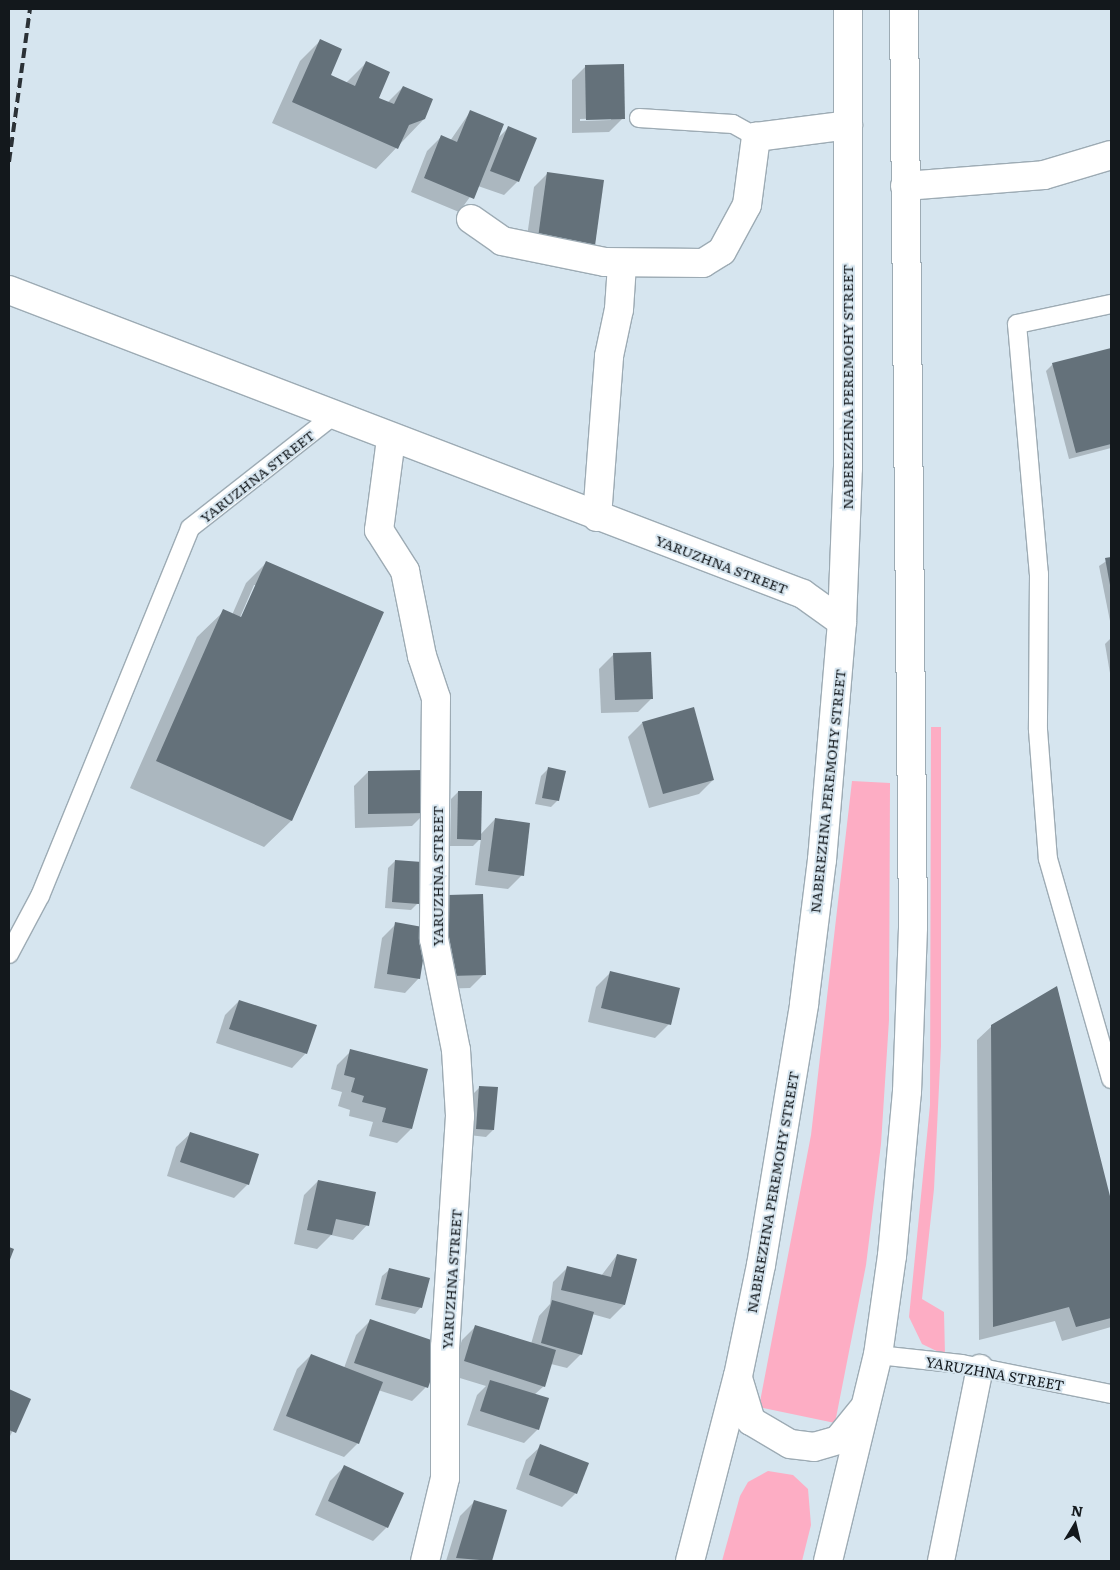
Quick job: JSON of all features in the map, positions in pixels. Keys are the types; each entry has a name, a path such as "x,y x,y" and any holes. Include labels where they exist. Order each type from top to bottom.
{"main road":[{"name":"NABEREZHNA PEREMOHY STREET","path":"690,1561 738,1376 804,1004 842,622 848,468 848,9"},
{"path":"828,1561 870,1396 878,1355 901,1174 913,927 904,9"},
{"path":"471,219 502,241 622,265 703,263 722,251 747,205 756,137 848,125"},
{"path":"905,186 1044,175 1111,155"},
{"path":"597,517 609,356 619,309 622,265"},
{"name":"YARUZHNA STREET","path":"9,290 391,439 803,594 842,622"},
{"name":"YARUZHNA STREET","path":"391,439 379,530 405,571 422,656 436,698 434,939 456,1050 460,1116 445,1347 445,1478 425,1561"},
{"path":"738,1376 751,1421 768,1436 790,1444 814,1447 838,1440 857,1420 870,1396"}],"street":[{"path":"941,1561 980,1368"}],"lane":[{"path":"639,118 733,124 756,137"},
{"path":"1111,304 1017,324 1039,574 1038,730 1048,859 1111,1079"},
{"name":"YARUZHNA STREET","path":"9,954 40,896 190,528 333,416"},
{"name":"YARUZHNA STREET","path":"878,1355 980,1368 1111,1394"}],"shaded area":[{"path":"931,727 941,727 941,1046 934,1189 922,1299 944,1312 945,1355 922,1344 909,1317 930,1105"},
{"path":"852,781 890,783 889,1020 881,1144 866,1265 835,1423 759,1407 811,1135"},
{"path":"768,1471 793,1475 808,1489 811,1525 802,1561 722,1561 740,1496 748,1482"}],"building":[{"path":"320,39 342,49 331,75 355,86 366,61 390,72 379,98 394,104 403,86 433,99 425,119 409,125 398,149 292,102"},
{"path":"624,64 625,119 586,120 585,65"},
{"path":"470,110 504,124 474,199 424,178 441,135 457,142"},
{"path":"508,126 537,138 519,182 490,171"},
{"path":"547,172 604,180 594,253 537,245"},
{"path":"1111,348 1111,444 1076,453 1052,363"},
{"path":"1111,557 1111,585 1110,585 1105,558"},
{"path":"266,561 384,612 292,821 156,761 223,609 241,617"},
{"path":"651,652 653,699 615,700 613,653"},
{"path":"694,707 714,780 663,794 642,722"},
{"path":"548,767 566,771 559,801 542,798"},
{"path":"426,770 427,813 368,814 368,771"},
{"path":"458,791 482,791 481,840 457,839"},
{"path":"495,818 530,823 524,876 488,871"},
{"path":"395,860 422,862 419,904 392,902"},
{"path":"483,894 486,975 450,976 448,895"},
{"path":"395,922 428,928 420,979 387,974"},
{"path":"610,971 680,988 671,1025 601,1008"},
{"path":"1057,986 1111,1200 1111,1318 1076,1327 1069,1307 993,1327 991,1025"},
{"path":"239,1000 317,1025 307,1054 229,1029"},
{"path":"350,1049 428,1069 412,1129 382,1122 386,1108 362,1102 364,1096 351,1092 355,1078 344,1075"},
{"path":"479,1086 498,1087 494,1130 476,1129"},
{"path":"190,1132 259,1154 249,1185 180,1162"},
{"path":"318,1180 376,1192 369,1226 336,1219 332,1235 307,1230"},
{"path":"9,1247 14,1249 9,1262"},
{"path":"617,1254 637,1259 625,1305 561,1290 567,1266 611,1277"},
{"path":"389,1268 430,1278 422,1308 381,1299"},
{"path":"552,1300 594,1312 582,1355 541,1343"},
{"path":"370,1319 443,1344 428,1388 354,1363"},
{"path":"475,1325 556,1350 545,1387 464,1361"},
{"path":"311,1354 383,1382 359,1444 286,1416"},
{"path":"490,1380 549,1398 539,1430 480,1411"},
{"path":"9,1389 31,1399 16,1433 9,1430"},
{"path":"540,1444 589,1463 577,1494 529,1475"},
{"path":"344,1465 404,1493 388,1528 328,1501"},
{"path":"474,1500 507,1510 492,1561 456,1558"}],"railway":[{"path":"9,162 30,9"}]}
